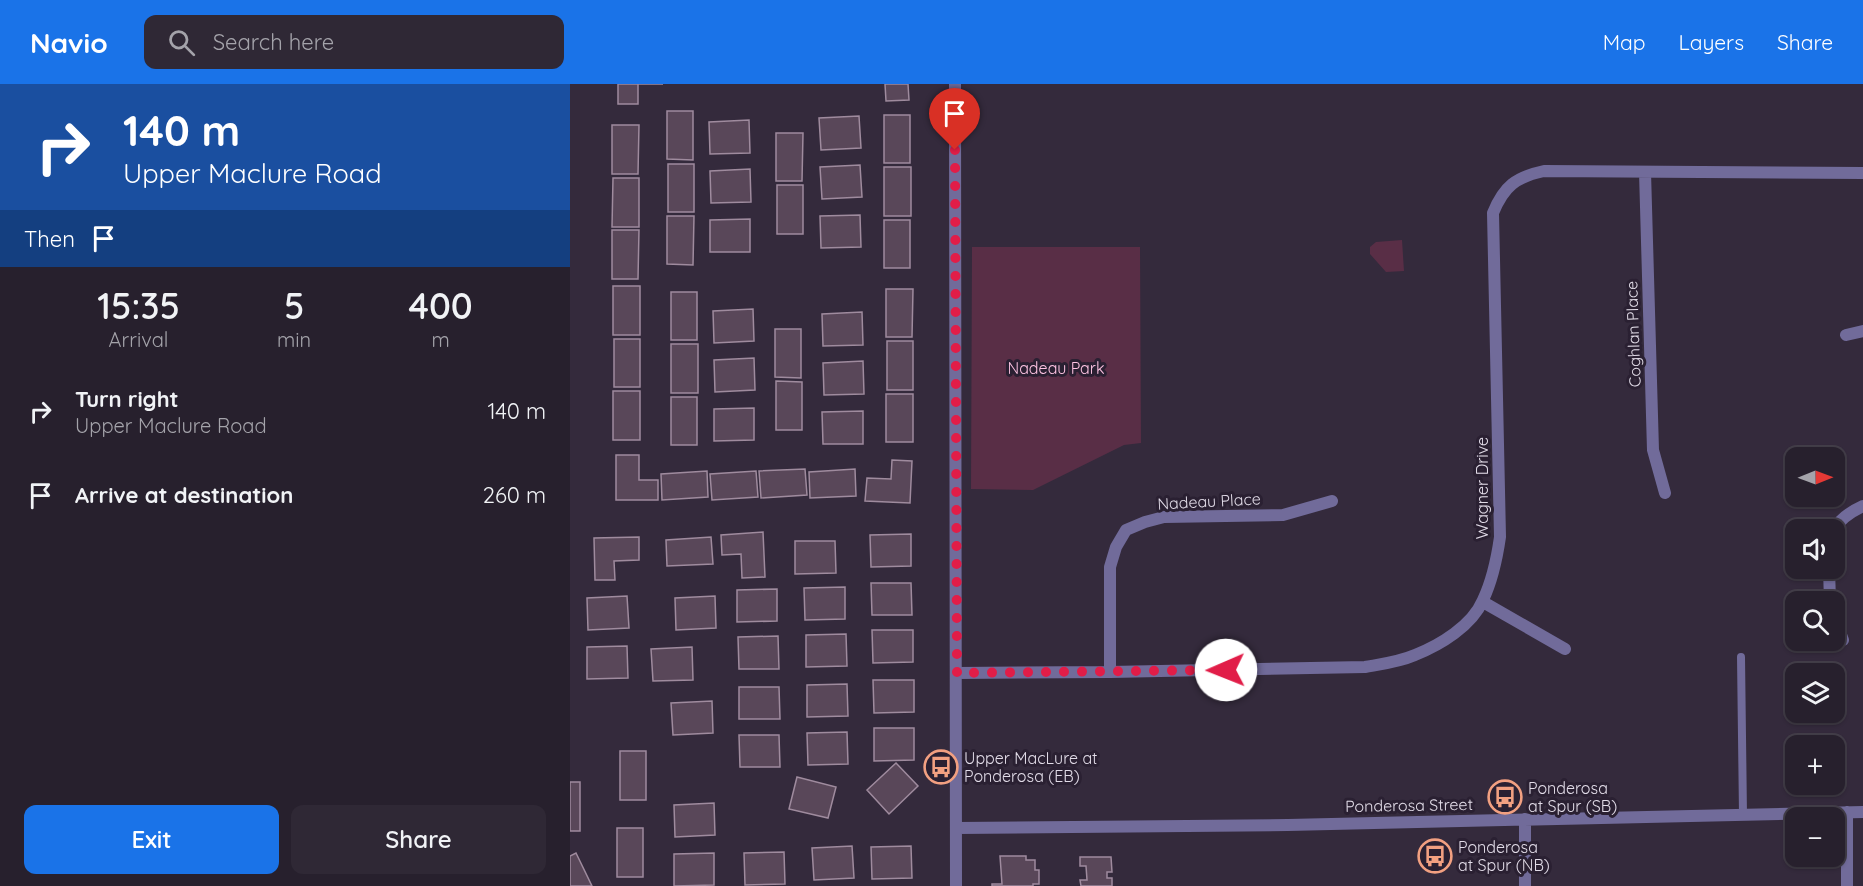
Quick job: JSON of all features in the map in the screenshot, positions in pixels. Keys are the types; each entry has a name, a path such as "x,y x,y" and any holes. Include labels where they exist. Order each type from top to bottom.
{"street":[{"path":"955,84 956,886"},
{"name":"Wagner Drive","path":"957,673 1365,667 1415,655 1452,635 1469,620 1483,602 1497,559 1500,537 1493,213 1500,197 1511,184 1527,175 1544,171 1863,173"},
{"name":"Coghlan Place","path":"1645,172 1653,450 1665,493"},
{"path":"1846,336 1863,331"},
{"name":"Nadeau Place","path":"1110,672 1110,567 1116,547 1126,530 1144,522 1164,518 1283,515 1332,501"},
{"path":"1844,519 1863,506"},
{"path":"1483,602 1564,649"},
{"path":"1847,812 1847,886"},
{"name":"Ponderosa Street","path":"957,828 1288,825 1863,812"},
{"path":"1525,819 1525,886"}],"lane":[{"path":"1741,657 1743,815"}],"green space":[{"path":"1402,240 1404,271 1386,272 1370,254 1370,247 1376,242"},
{"name":"Nadeau Park","path":"972,247 1140,247 1141,443 1124,445 1033,490 971,489"}],"building":[{"path":"618,84 638,84 638,104 618,104"},
{"path":"885,84 908,84 909,100 886,101"},
{"path":"667,111 693,111 693,160 667,159"},
{"path":"884,115 910,115 910,163 884,163"},
{"path":"859,116 861,148 821,150 819,118"},
{"path":"749,120 750,153 710,154 709,122"},
{"path":"612,125 639,125 638,174 612,174"},
{"path":"776,133 803,133 802,181 776,181"},
{"path":"668,164 694,164 694,212 668,212"},
{"path":"860,165 862,197 822,199 820,167"},
{"path":"884,167 911,167 911,216 884,216"},
{"path":"750,169 751,202 711,203 710,171"},
{"path":"613,178 639,178 639,227 612,227"},
{"path":"777,185 803,185 803,234 777,234"},
{"path":"860,215 861,247 821,248 820,216"},
{"path":"667,216 694,216 693,265 667,264"},
{"path":"750,219 750,252 710,252 710,220"},
{"path":"884,220 910,220 910,268 884,268"},
{"path":"612,230 639,230 638,279 612,279"},
{"path":"613,286 640,286 640,335 613,335"},
{"path":"886,289 913,289 912,337 886,337"},
{"path":"671,292 697,292 697,340 671,340"},
{"path":"753,309 754,341 714,343 713,311"},
{"path":"862,312 863,345 823,346 822,314"},
{"path":"775,329 801,329 801,378 775,377"},
{"path":"614,339 640,339 640,387 614,387"},
{"path":"887,341 913,341 913,390 887,390"},
{"path":"671,344 698,344 698,393 671,393"},
{"path":"754,358 755,390 715,392 714,360"},
{"path":"863,361 864,394 824,395 823,363"},
{"path":"776,381 802,382 802,430 776,430"},
{"path":"613,391 640,391 640,440 613,440"},
{"path":"886,394 913,394 913,442 886,442"},
{"path":"671,397 697,397 697,445 671,445"},
{"path":"754,408 754,440 714,441 714,409"},
{"path":"863,411 863,444 823,444 822,412"},
{"path":"616,455 639,455 639,480 658,480 658,500 616,500"},
{"path":"892,460 912,461 910,503 865,501 867,478 891,479"},
{"path":"805,469 807,495 761,498 759,471"},
{"path":"855,469 856,496 810,498 809,472"},
{"path":"707,471 708,497 662,500 661,474"},
{"path":"756,471 758,497 712,500 710,474"},
{"path":"763,532 765,577 742,578 741,554 722,555 721,535"},
{"path":"911,534 911,566 871,567 870,535"},
{"path":"639,537 639,560 614,561 615,580 595,580 594,538"},
{"path":"711,537 713,564 667,566 666,540"},
{"path":"795,541 835,541 836,573 795,574"},
{"path":"871,583 911,583 912,615 872,615"},
{"path":"845,587 845,619 805,620 804,588"},
{"path":"777,589 777,621 737,622 737,590"},
{"path":"627,596 629,628 588,630 587,598"},
{"path":"715,596 716,628 676,630 675,598"},
{"path":"872,630 913,630 913,662 873,663"},
{"path":"846,634 847,666 806,667 806,635"},
{"path":"778,636 779,669 739,669 738,637"},
{"path":"627,646 628,678 587,679 587,647"},
{"path":"692,647 693,680 653,681 651,649"},
{"path":"873,680 914,680 914,712 874,713"},
{"path":"847,684 848,716 807,717 807,685"},
{"path":"739,687 779,687 780,719 739,719"},
{"path":"712,701 713,733 673,735 671,703"},
{"path":"874,728 914,728 914,760 874,761"},
{"path":"847,732 848,764 808,765 807,733"},
{"path":"739,735 779,735 780,767 740,767"},
{"path":"620,751 646,751 646,800 620,800"},
{"path":"896,763 918,786 889,814 867,790"},
{"path":"797,777 836,787 828,818 789,809"},
{"path":"570,782 580,782 580,831 570,831"},
{"path":"714,803 715,835 675,837 674,805"},
{"path":"617,828 643,828 643,877 617,877"},
{"path":"852,846 854,878 814,880 812,848"},
{"path":"911,846 912,878 872,879 871,847"},
{"path":"784,852 785,884 745,885 744,853"},
{"path":"576,853 592,886 570,886 570,856"},
{"path":"714,853 714,885 674,886 674,854"},
{"path":"1000,856 1026,856 1026,860 1035,860 1035,870 1039,870 1039,884 992,886 992,884 1002,884"},
{"path":"1080,857 1111,857 1112,872 1107,872 1107,878 1112,878 1112,886 1081,886 1080,880 1087,880 1086,866 1080,866"}],"place":[{"name":"Upper MacLure at Ponderosa (EB)","path":"941,767"},
{"name":"Ponderosa at Spur (SB)","path":"1505,797"},
{"name":"Ponderosa at Spur (NB)","path":"1435,856"}],"route":[{"path":"955,150 957,673 1226,670"}]}
